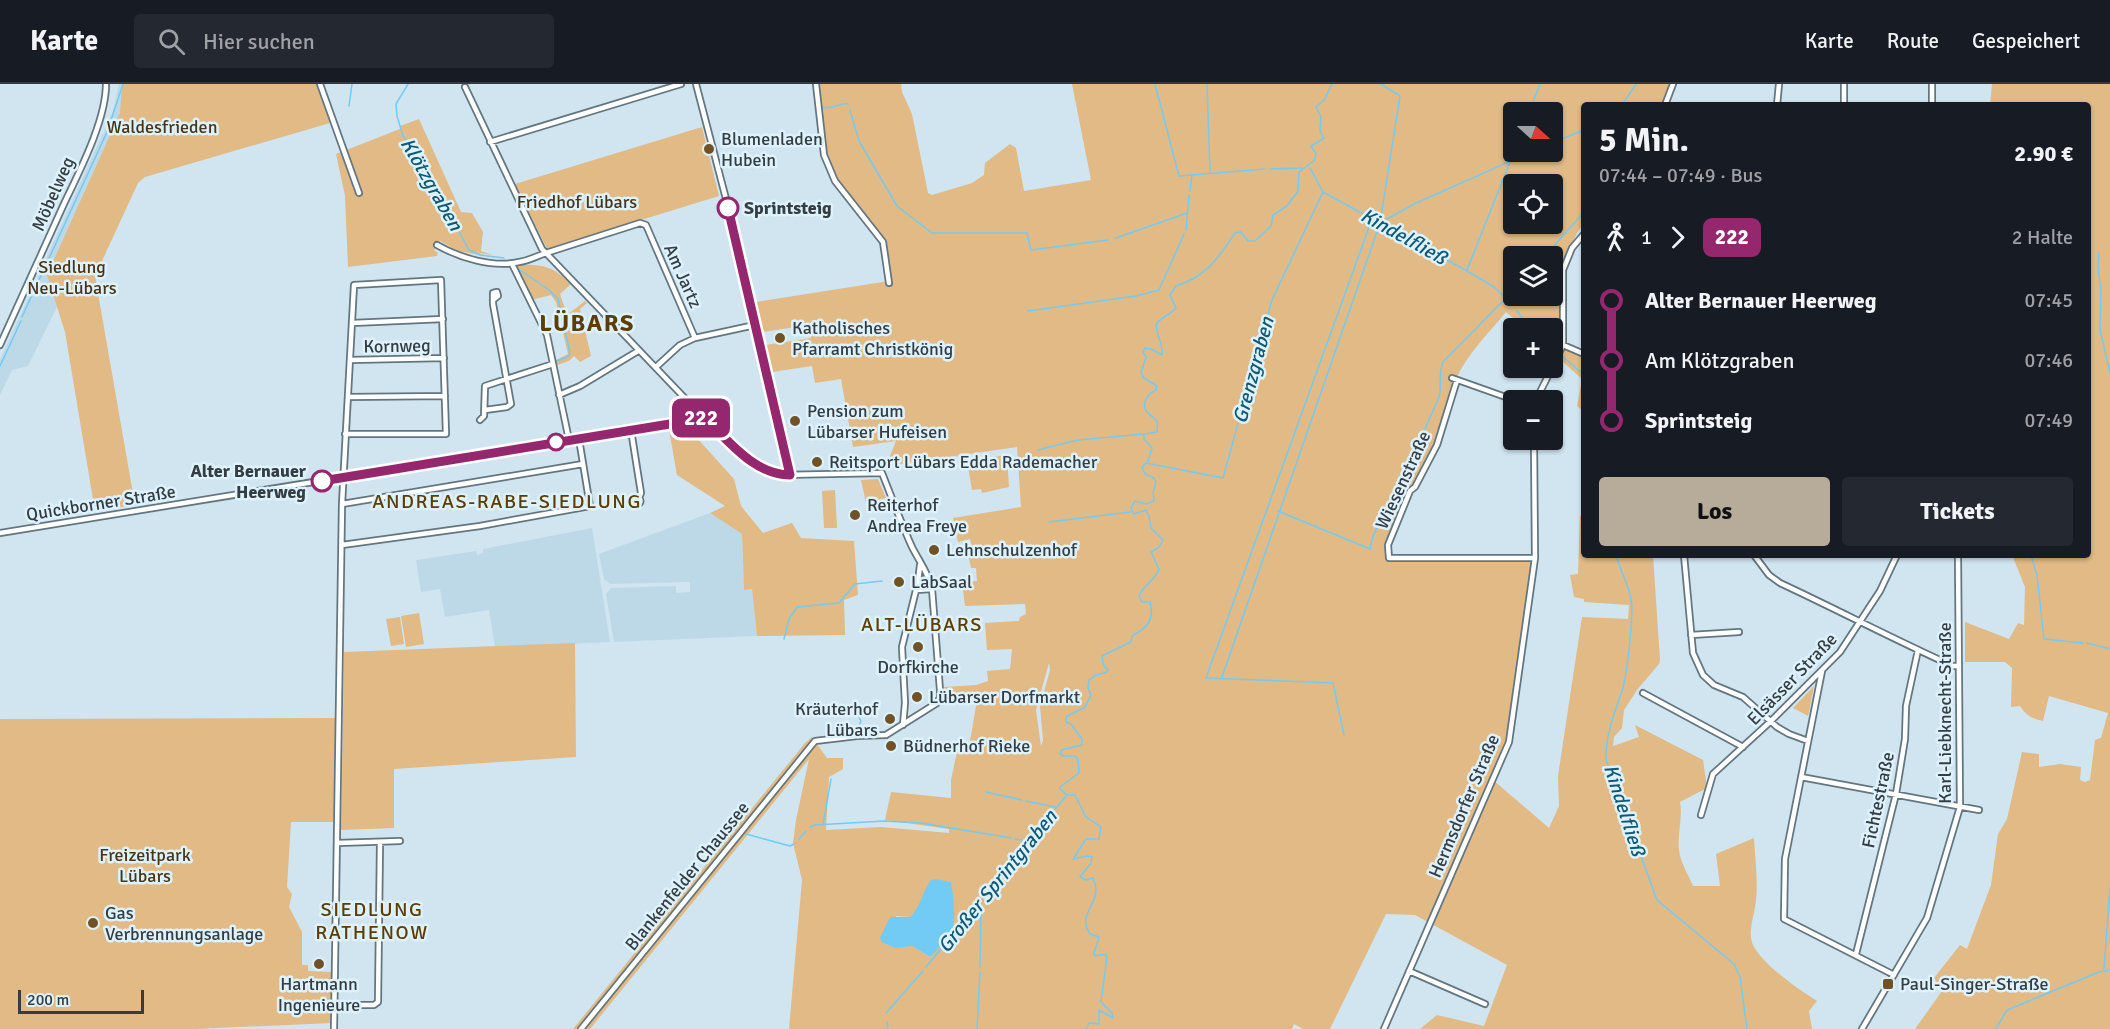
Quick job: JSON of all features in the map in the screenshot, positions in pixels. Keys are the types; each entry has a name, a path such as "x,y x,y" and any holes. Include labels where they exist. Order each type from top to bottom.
{"street":[{"name":"Möbelweg","path":"0,345 83,162 100,117 106,95 106,84"},
{"path":"320,84 359,193"},
{"path":"490,142 681,84"},
{"path":"696,84 790,475"},
{"path":"816,84 827,166 844,194 883,242 889,283"},
{"path":"1666,102 1673,84"},
{"path":"1777,102 1779,84"},
{"path":"1844,84 1844,102"},
{"path":"1932,84 1932,102"},
{"path":"465,87 542,249 638,351 748,460 773,473 790,475 882,473 902,524 929,578 932,589 940,697 937,703 903,725"},
{"name":"Am Jartz","path":"546,253 640,223 646,225 695,338"},
{"path":"1563,318 1563,270 1572,248 1581,238"},
{"path":"437,245 461,257 512,264 546,253"},
{"path":"512,264 547,335 569,440"},
{"path":"334,1029 342,504 345,434 354,285 441,280 446,434 345,434"},
{"path":"485,410 509,405 493,300"},
{"path":"352,323 443,320"},
{"path":"656,367 680,345 695,338 755,325"},
{"path":"1563,345 1581,353"},
{"path":"559,395 580,386 638,351"},
{"name":"Kornweg","path":"350,360 444,358"},
{"path":"480,420 485,410 485,386 553,364"},
{"name":"Wiesenstraße","path":"1503,396 1454,379 1437,445 1415,488 1410,491 1388,545 1389,558 1535,558"},
{"path":"348,397 445,396"},
{"name":"Quickborner Straße","path":"0,533 703,417"},
{"path":"631,430 640,489 639,498"},
{"path":"342,545 474,527 590,506 579,439"},
{"name":"Hermsdorfer Straße","path":"1384,1029 1509,741 1535,558 1534,450"},
{"path":"342,504 583,464"},
{"path":"1684,558 1691,635 1696,661 1708,681 1718,688 1739,694 1789,734 1808,741"},
{"path":"1756,558 1769,575 1780,583 1918,650 1953,666 1959,666"},
{"name":"Elsässer Straße","path":"1701,815 1713,774 1772,722 1840,652 1862,621 1895,558"},
{"name":"Karl-Liebknecht-Straße","path":"1862,1029 1927,918 1960,807 1958,558"},
{"path":"903,725 905,703 902,647 920,564"},
{"path":"916,590 932,589"},
{"path":"1691,635 1739,632"},
{"name":"Fichtestraße","path":"1856,954 1896,794 1905,738 1906,706 1918,650"},
{"path":"1822,670 1785,859 1784,919 1894,975"},
{"path":"1643,693 1743,747"},
{"name":"Blankenfelder Chaussee","path":"581,1029 815,741 886,735 903,725"},
{"path":"1801,777 1979,810"},
{"path":"337,843 400,841"},
{"path":"335,1005 375,1005 378,1002 380,843"},
{"path":"1409,971 1485,1004"}],"shaded area":[{"path":"119,84 147,84 58,305 28,366 12,370 0,395 0,360 113,111"},
{"path":"710,513 742,534 744,590 752,589 757,636 614,642 606,594 611,588 676,586 676,593 690,592 690,582 610,584 604,579 599,554"},
{"path":"592,528 610,642 495,647 489,610 445,617 440,589 421,592 416,560 476,551 477,555 483,553 483,549"}],"green space":[{"path":"122,84 316,84 330,123 145,177 138,183 95,276 135,505 95,511 65,332 47,275 120,113"},
{"path":"818,84 901,84 902,92 912,114 928,193 932,195 972,183 984,175 985,163 1010,144 1016,148 1024,191 1091,180 1072,84 1670,84 1662,102 1581,102 1581,227 1563,264 1563,246 1503,246 1503,298 1499,302 1503,298 1503,306 1560,306 1560,318 1513,318 1506,312 1472,352 1456,379 1430,457 1416,484 1409,490 1386,545 1387,557 1535,558 1509,742 1493,780 1549,828 1559,806 1558,776 1582,617 1628,619 1629,605 1584,602 1584,599 1574,597 1570,575 1578,574 1580,516 1581,558 1653,558 1660,660 1624,710 1622,728 1614,737 1613,746 1639,737 1635,725 1703,760 1707,788 1680,802 1679,844 1683,864 1693,886 1720,886 1716,854 1754,838 1757,890 1751,927 1752,942 1759,955 1774,970 1817,1001 1809,1011 1812,1029 1420,1029 1437,1015 1484,1026 1507,965 1415,915 1386,914 1330,1029 1303,1029 1294,1024 1292,1029 789,1029 802,880 793,843 809,759 590,1029 573,1029 812,737 827,758 843,758 843,769 829,777 826,830 881,827 949,833 949,829 885,820 891,792 951,798 951,780 958,747 969,747 977,700 945,694 944,687 976,685 988,681 987,671 1010,669 1012,649 987,650 985,623 1019,621 1020,617 1026,614 1025,604 965,606 962,582 977,581 976,568 971,568 969,558 974,556 970,539 958,542 953,518 1021,507 1017,447 886,466 896,441 853,447 841,379 815,383 812,366 772,372 766,345 811,338 809,325 763,332 756,302 889,281 885,245 836,180 826,155","holes":["1049,663 1050,670 1040,706 1043,741 1041,746 1036,710","931,880 951,882 953,927 930,957 912,946 895,947 896,916 910,917 917,910"]},
{"path":"1992,84 2110,84 2110,1029 1915,1029 1942,991 1934,978 1960,945 1967,949 1991,885 1998,834 2007,819 2022,752 2039,754 2039,767 2060,764 2081,767 2080,780 2085,782 2090,780 2095,740 2101,738 2108,713 2049,696 2043,721 2036,719 2020,706 2011,707 2012,668 2005,662 1965,662 1965,622 2009,639 2018,623 2024,625 2025,587 2013,558 2091,558 2091,102 1990,102"},
{"path":"419,119 461,212 472,213 483,232 481,251 493,255 474,252 496,258 458,251 440,241 434,250 438,253 437,256 348,267 345,196 336,154 400,129 400,126"},
{"name":"Friedhof Lübars","path":"702,127 719,196 547,249 515,184"},
{"path":"515,265 532,265 552,269 571,284 560,294 567,315 585,301 587,303 580,309 591,356 580,362 574,356 569,361 554,366 554,361 568,354 556,302 551,295 531,300"},
{"path":"1563,348 1581,355 1581,378 1563,362"},
{"path":"1581,384 1581,409 1577,406"},
{"path":"687,427 734,479 741,506 763,533 792,523 801,538 854,541 858,595 844,600 845,635 757,636 752,589 744,590 742,534 710,513 725,506 677,475 669,430"},
{"path":"1007,455 1009,487 982,493 981,489 972,490 967,461"},
{"path":"878,479 886,498 866,503 861,480"},
{"path":"835,490 837,528 824,528 822,491"},
{"path":"419,613 424,644 406,647 401,616"},
{"path":"400,617 404,644 391,646 386,619"},
{"path":"575,643 576,757 394,769 394,828 341,830 344,652"},
{"path":"1814,686 1809,712 1808,716 1793,708"},
{"name":"Freizeitpark Lübars","path":"337,718 335,822 291,822 287,887 292,894 289,907 302,932 302,965 308,965 308,971 332,972 332,1023 194,1029 0,1029 0,719"}],"water":[{"path":"931,880 951,882 953,893 954,921 944,943 930,957 912,946 895,948 882,942 880,938 890,917 910,917 917,909 925,889"}],"waterway":[{"path":"22,317 107,132 123,84"},
{"name":"Klötzgraben","path":"349,106 352,84"},
{"name":"Klötzgraben","path":"408,84 396,104 403,136 423,165 469,250 480,255 504,258"},
{"path":"1155,84 1179,176 1265,169"},
{"path":"1207,84 1210,172"},
{"path":"1086,1029 1089,1023 1099,1024 1099,1010 1113,1018 1112,1013 1101,1002 1107,957 1105,954 1095,956 1099,937 1090,934 1086,926 1096,887 1093,878 1086,880 1080,877 1091,863 1092,857 1073,859 1086,839 1099,839 1101,827 1086,817 1075,795 1067,795 1060,789 1079,773 1078,759 1075,756 1060,754 1062,750 1082,745 1082,739 1071,724 1066,722 1066,717 1085,707 1091,695 1088,688 1089,680 1107,672 1102,656 1131,642 1132,636 1142,630 1150,619 1150,602 1142,602 1139,596 1159,569 1151,552 1159,547 1163,540 1151,528 1146,510 1134,514 1131,508 1135,501 1146,504 1154,501 1153,493 1156,482 1154,478 1145,474 1142,467 1148,461 1152,448 1144,439 1144,434 1157,432 1157,422 1147,412 1144,405 1157,386 1144,378 1141,373 1146,357 1143,352 1145,348 1162,355 1162,346 1156,326 1176,308 1170,295 1176,286 1196,277 1211,265 1235,233 1241,232 1248,241 1255,241 1271,226 1273,215 1287,206 1298,191 1299,172 1314,161 1316,154 1311,146 1324,138 1320,131 1321,117 1316,107 1324,100 1332,84"},
{"path":"1222,677 1380,223 1400,96 1381,84"},
{"path":"1533,102 1540,84"},
{"path":"1624,102 1636,84"},
{"path":"822,107 848,104"},
{"path":"850,110 859,141 897,206 932,233 1027,233 1031,250 1108,240"},
{"path":"1563,139 1581,131"},
{"path":"1380,223 1414,204 1508,162"},
{"path":"1467,270 1510,162"},
{"path":"1270,169 1302,168"},
{"name":"Kindelfließ","path":"1310,168 1323,192 1467,271 1494,287 1503,295"},
{"path":"1190,191 1192,174"},
{"name":"Grenzgraben","path":"1146,463 1223,478 1272,300 1323,192"},
{"path":"1186,230 1189,195"},
{"path":"1116,238 1187,213"},
{"path":"1554,246 1581,215"},
{"path":"1344,735 1333,683 1206,678 1372,219"},
{"path":"1028,311 1136,296 1159,290 1184,234"},
{"path":"2099,253 2100,330 2110,373"},
{"name":"Klötzgraben","path":"520,270 558,299 570,353 569,356 555,362"},
{"path":"1278,511 1370,549 1373,536 1410,463 1439,397 1443,362 1503,301"},
{"name":"Kindelfließ","path":"1519,313 1517,311 1522,318"},
{"path":"0,366 21,321"},
{"name":"Kindelfließ","path":"1563,357 1581,372"},
{"path":"1038,450 1078,440 1144,434"},
{"path":"1049,522 1131,512"},
{"name":"Kindelfließ","path":"1617,558 1630,593 1632,617 1625,680 1609,733 1606,760 1657,900 1734,964 1740,977 1747,1029"},
{"path":"2032,558 2037,575 2044,639 2083,643"},
{"path":"784,639 789,619 797,607 839,603 855,584 882,581"},
{"path":"2087,643 2110,649"},
{"path":"851,734 858,728 861,721 854,708"},
{"path":"823,825 831,779"},
{"path":"986,792 1022,800"},
{"name":"Großer Sprintgraben","path":"926,967 1066,796"},
{"path":"1026,801 1055,807"},
{"path":"810,827 884,821 921,823 1011,838"},
{"path":"799,839 806,831"},
{"path":"746,834 790,846 794,844"},
{"path":"1015,839 1029,841"},
{"path":"2104,969 2110,887"},
{"path":"980,967 981,902"},
{"name":"Kindelfließ","path":"1996,1029 2007,1010 2099,972 2110,970"},
{"name":"Großer Sprintgraben","path":"886,1013 923,971"},
{"path":"977,1029 980,972"},
{"name":"Großer Sprintgraben","path":"887,1022 888,1029"}],"bus line":[{"name":"222","path":"322,481 703,417 748,460 773,473 790,475 728,208"}],"place":[{"name":"Blumenladen Hubein","path":"709,149"},
{"name":"Sprintsteig","path":"728,208"},
{"name":"Katholisches Pfarramt Christkönig","path":"780,338"},
{"name":"Pension zum Lübarser Hufeisen","path":"795,421"},
{"name":"Reitsport Lübars Edda Rademacher","path":"817,462"},
{"name":"Alter Bernauer Heerweg","path":"322,481"},
{"name":"Reiterhof Andrea Freye","path":"855,515"},
{"name":"Lehnschulzenhof","path":"934,550"},
{"name":"LabSaal","path":"899,582"},
{"name":"Dorfkirche","path":"918,647"},
{"name":"Lübarser Dorfmarkt","path":"917,697"},
{"name":"Kräuterhof Lübars","path":"890,719"},
{"name":"Büdnerhof Rieke","path":"891,746"},
{"name":"Gas Verbrennungsanlage","path":"93,923"},
{"name":"Hartmann Ingenieure","path":"319,964"},
{"name":"Paul-Singer-Straße","path":"1888,984"}],"district":[{"name":"LÜBARS","path":"587,323"},
{"name":"ANDREAS-RABE-SIEDLUNG","path":"507,501"},
{"name":"ALT-LÜBARS","path":"922,624"},
{"name":"SIEDLUNG RATHENOW","path":"372,920"}],"park label":[{"name":"Waldesfrieden","path":"162,127"},
{"name":"Siedlung Neu-Lübars","path":"72,277"}]}
